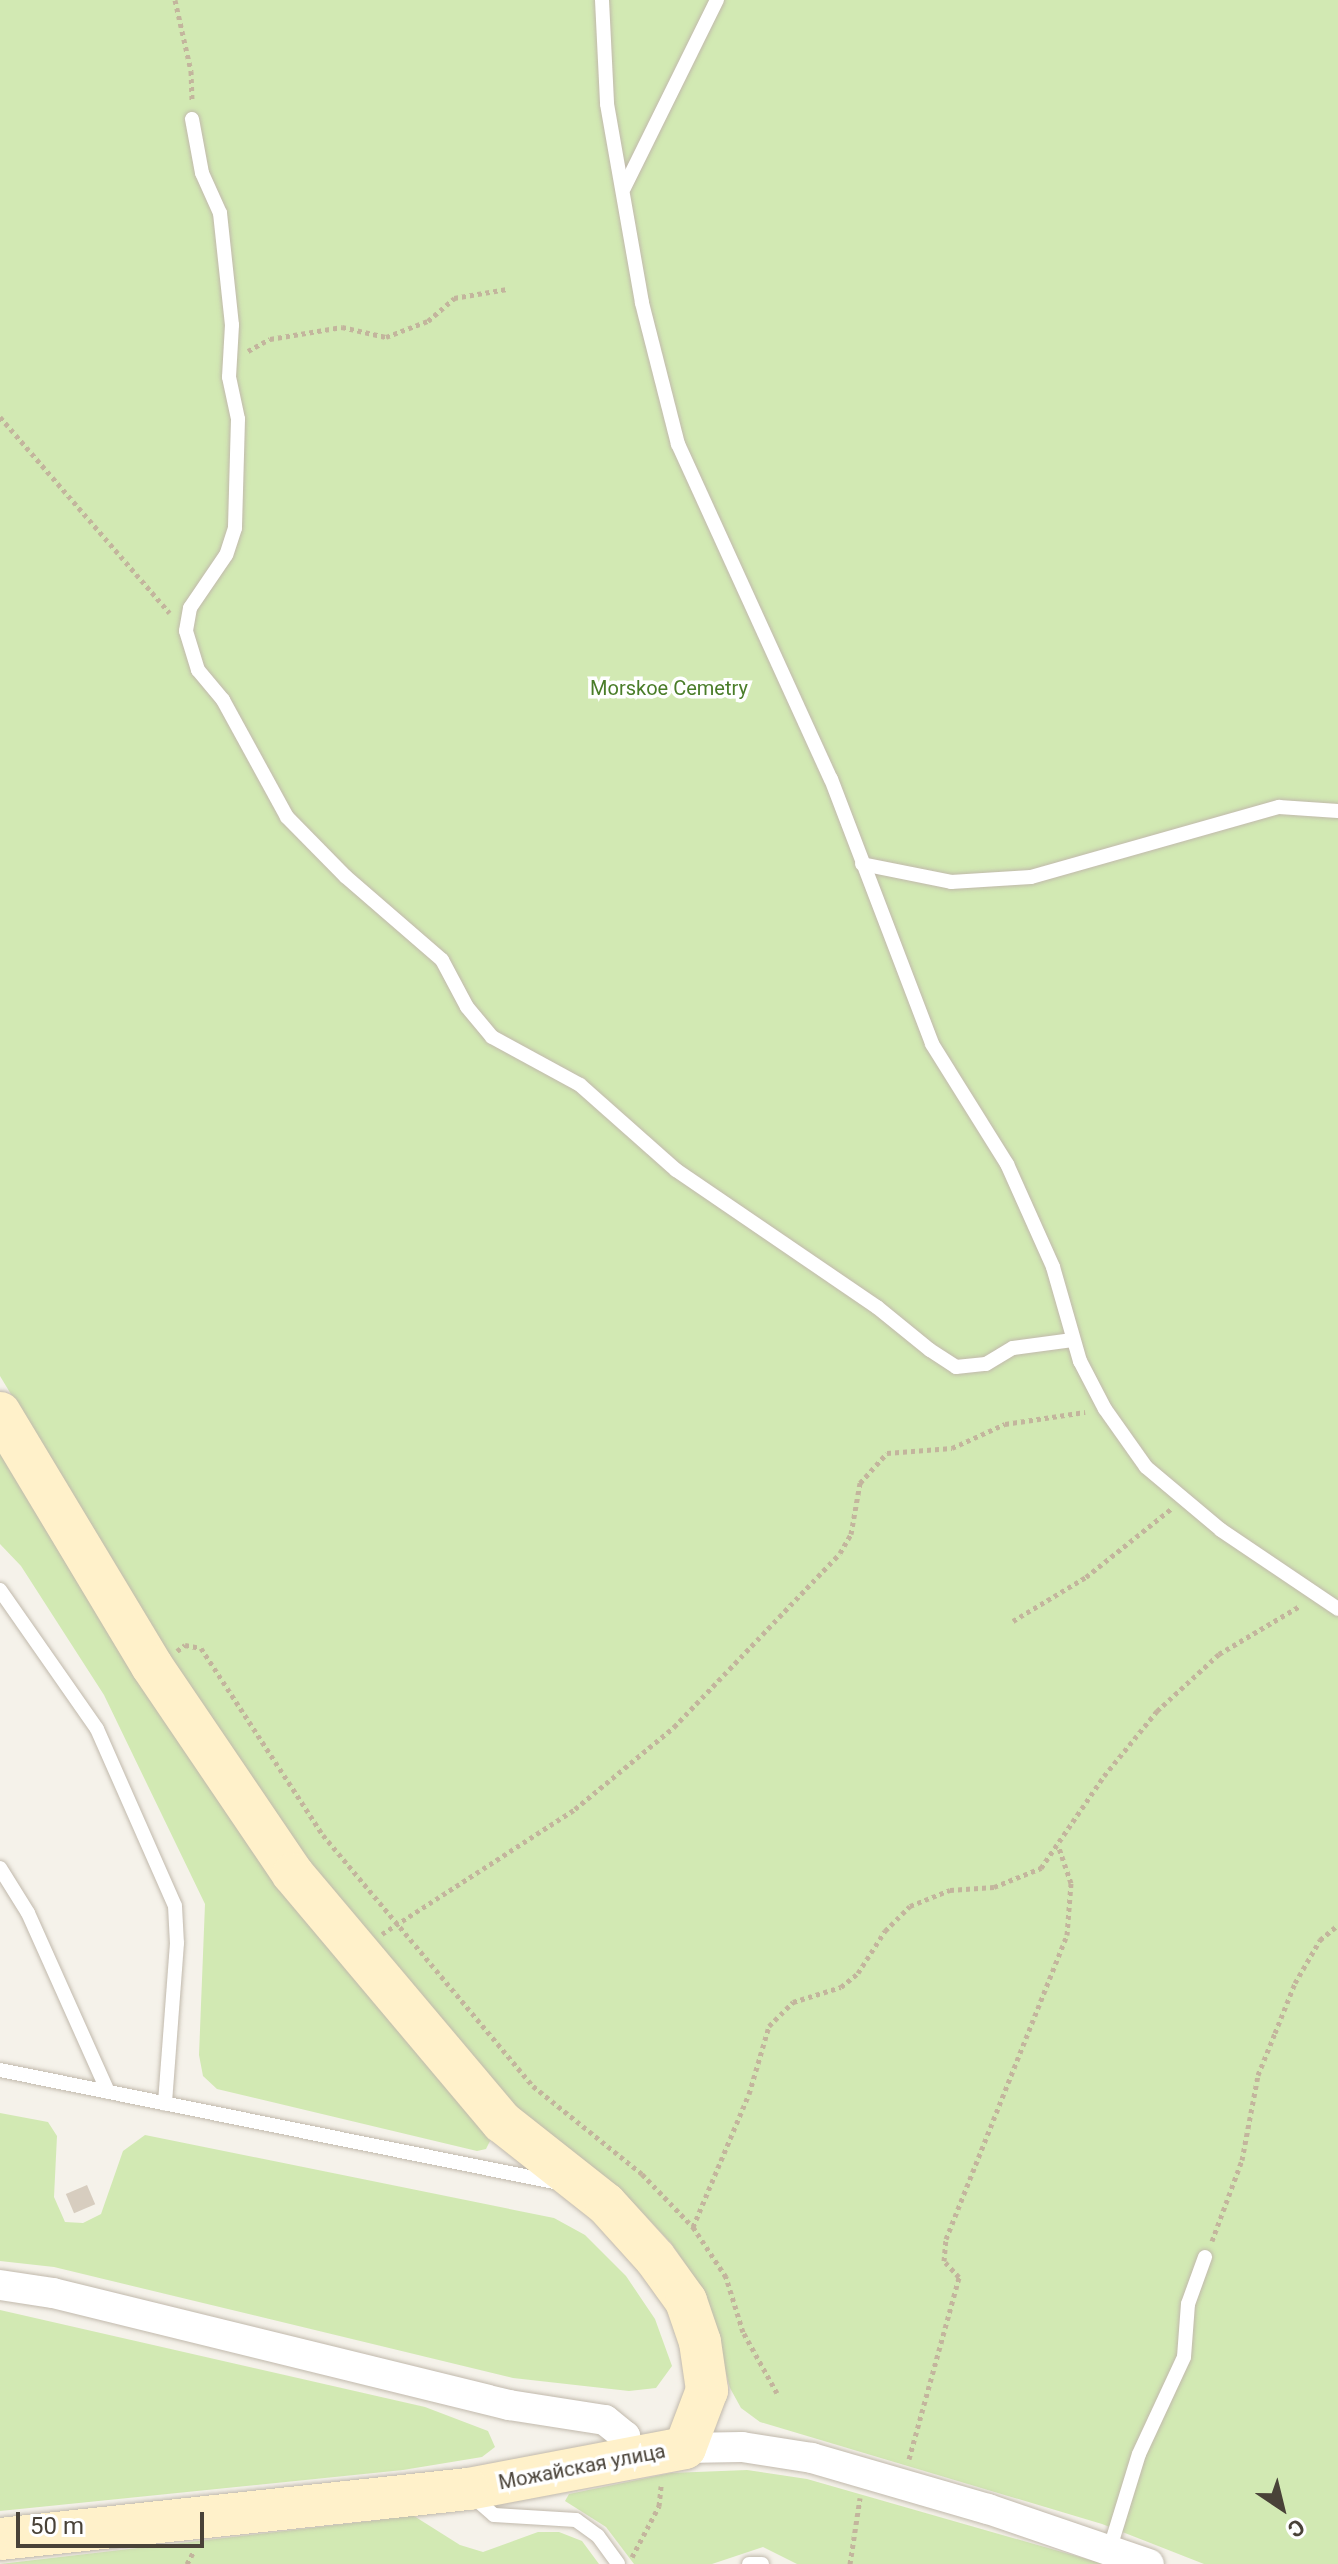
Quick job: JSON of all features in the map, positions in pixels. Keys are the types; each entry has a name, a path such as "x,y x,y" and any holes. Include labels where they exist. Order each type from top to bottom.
{"main road":[{"path":"0,1413 152,1666 231,1789 356,1953 502,2122 616,2215 686,2301 700,2342 707,2390 657,2453"},
{"name":"Можайская улица","path":"0,2539 468,2489 657,2453"}],"street":[{"path":"0,2285 53,2293 509,2405 605,2420 625,2436 657,2453"},
{"name":"Можайская улица","path":"657,2453 742,2447 865,2473 1110,2548 1149,2564"}],"lane":[{"path":"602,0 607,104 642,303 678,444 767,630 932,1044 1007,1164 1053,1267 1072,1340 1105,1409 1146,1467 1182,1501 1338,1609"},
{"path":"624,188 717,0"},
{"path":"192,119 202,173 220,213 232,325 230,361 238,419 235,528 226,555 190,608 186,631 198,670 223,700 287,817 345,876 442,960 467,1007 492,1037 580,1085 676,1170 956,1367 986,1364 1013,1348 1072,1340"},
{"path":"862,864 951,882 1031,877 1279,807 1338,811"},
{"path":"0,1590 97,1729 175,1906 177,1943 165,2104"},
{"path":"0,1868 28,1913 108,2092"},
{"path":"0,2070 580,2186"},
{"path":"1110,2548 1139,2454 1184,2357 1188,2304 1205,2257"},
{"path":"468,2489 494,2515 576,2520 598,2536 618,2564"},
{"path":"749,2564 762,2564"}],"path":[{"path":"175,0 191,71 192,119"},
{"path":"230,361 270,339 342,327 386,337 428,321 454,298 507,289"},
{"path":"0,417 186,631"},
{"path":"356,1953 575,1809 674,1727 840,1553 851,1534 860,1483 887,1453 952,1448 1005,1424 1105,1409"},
{"path":"1013,1621 1086,1577 1182,1501"},
{"path":"693,2227 749,2094 769,2026 793,2002 841,1987 858,1973 885,1931 910,1906 950,1890 994,1887 1028,1877 1058,1845 1104,1776 1157,1711 1219,1654 1319,1596"},
{"path":"152,1666 185,1645 201,1648 306,1810 395,1925 533,2086 642,2174 693,2227 726,2277 743,2332 777,2393"},
{"path":"903,2483 959,2277 944,2261 946,2239 1067,1935 1071,1883 1058,1845"},
{"path":"1205,2257 1242,2160 1258,2075 1295,1983 1320,1940 1338,1925"},
{"path":"627,2564 659,2506 657,2453"},
{"path":"850,2564 865,2473"}],"green space":[{"name":"Morskoe Cemetry","path":"0,0 1338,0 1338,2564 1204,2564 1102,2524 760,2422 741,2408 730,2388 705,2293 671,2243 621,2190 513,2105 297,1850 159,1640 0,1376"},
{"path":"0,1448 484,2129 490,2141 486,2149 477,2151 217,2089 203,2076 199,2055 205,1904 104,1695 21,1566 0,1544"},
{"path":"0,2113 48,2122 57,2136 54,2197 65,2222 83,2223 101,2214 123,2151 145,2135 554,2218 585,2235 626,2276 655,2319 672,2366 656,2388 629,2391 513,2378 54,2267 0,2261"},
{"path":"0,2310 425,2407 488,2431 495,2447 482,2457 403,2470 0,2511"},
{"path":"747,2470 807,2479 1104,2564 797,2564 763,2547 712,2564 634,2564 606,2527 565,2501 569,2494 671,2473"},
{"path":"414,2516 460,2545 483,2552 538,2532 559,2532 582,2541 599,2564 0,2564"}],"building":[{"path":"87,2185 95,2204 74,2213 66,2194"}]}
